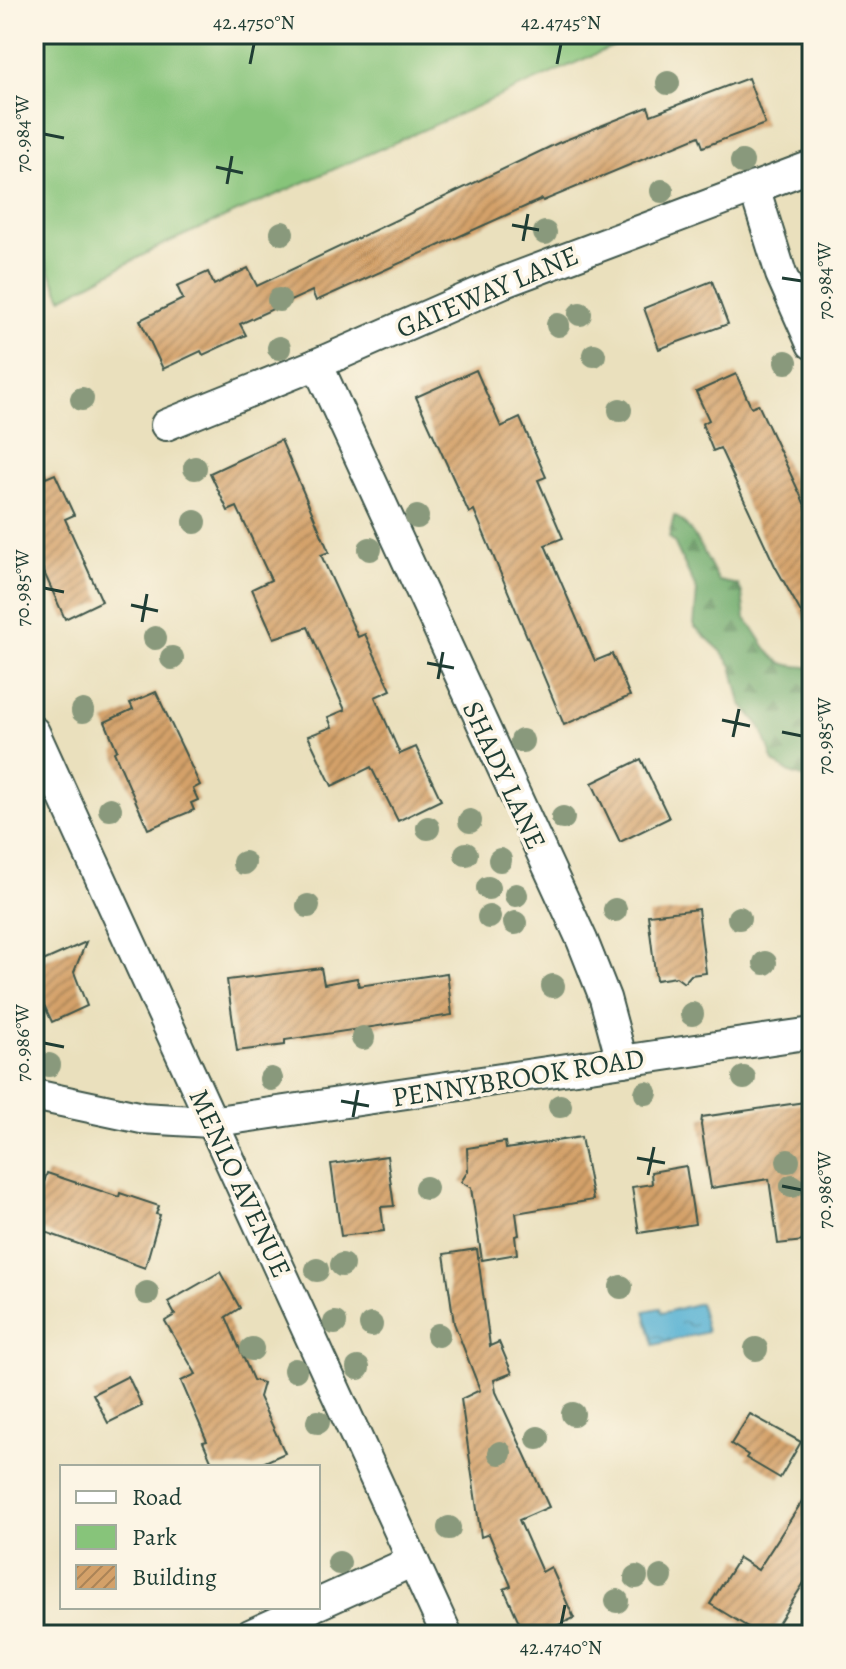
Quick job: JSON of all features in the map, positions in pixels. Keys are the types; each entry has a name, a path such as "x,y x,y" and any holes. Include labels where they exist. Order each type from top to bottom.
{"street":[{"name":"GATEWAY LANE","path":"166,425 317,364 504,282 812,166"},
{"path":"754,187 781,274 812,344"},
{"name":"SHADY LANE","path":"317,364 582,940 605,998 622,1061"},
{"name":"MENLO AVENUE","path":"34,732 447,1635"},
{"name":"PENNYBROOK ROAD","path":"34,1095 142,1118 210,1122 812,1033"},
{"path":"320,1603 413,1561"},
{"path":"250,1635 308,1609"}],"green space":[{"path":"34,34 641,34 162,245 62,298 34,238"},
{"path":"674,516 694,535 719,581 738,585 745,619 773,656 788,665 812,668 812,780 790,773 774,762 761,727 741,703 732,666 694,626 697,591 669,537"}],"water":[{"path":"700,1303 707,1332 654,1345 645,1311 660,1308 662,1313"}],"building":[{"path":"748,78 765,124 703,147 699,136 542,199 316,301 312,291 240,324 246,335 203,355 201,351 163,369 140,320 183,299 177,286 208,272 214,285 248,268 257,286 558,143 648,107 651,115"},
{"path":"712,281 728,324 659,349 644,308"},
{"path":"476,370 501,427 520,418 546,477 538,480 563,538 545,545 595,661 612,654 630,696 564,725 474,510 469,513 416,397"},
{"path":"736,374 751,407 758,404 812,520 812,632 775,566 720,448 713,451 702,424 709,420 696,392"},
{"path":"281,440 329,552 321,555 358,637 365,634 391,690 375,697 400,754 416,747 441,800 398,821 371,767 332,786 308,736 332,727 328,717 345,710 308,627 274,638 252,589 271,580 237,507 228,511 210,473"},
{"path":"34,453 46,478 55,474 74,515 65,519 102,601 65,619 34,550"},
{"path":"156,692 200,785 193,789 198,800 191,803 194,810 148,829 114,752 117,750 105,722 133,709 130,703"},
{"path":"641,759 669,818 620,842 592,783"},
{"path":"698,909 706,973 691,975 684,983 676,977 656,980 648,915"},
{"path":"86,942 74,972 87,1006 52,1022 34,984 34,965"},
{"path":"321,968 324,984 357,978 359,986 447,973 452,1015 285,1040 285,1045 237,1051 227,980"},
{"path":"812,1101 812,1240 778,1244 769,1179 711,1188 702,1117"},
{"path":"581,1137 593,1200 516,1213 519,1235 515,1236 517,1254 482,1260 471,1188 461,1182 468,1171 467,1148 505,1142 506,1149"},
{"path":"387,1156 394,1206 381,1207 384,1231 341,1236 331,1164"},
{"path":"686,1166 695,1224 639,1233 632,1187 652,1184 651,1172"},
{"path":"47,1173 119,1197 120,1193 159,1206 156,1214 160,1215 145,1268 34,1228 34,1212"},
{"path":"477,1249 490,1346 499,1342 512,1373 494,1380 496,1392 549,1507 519,1520 542,1572 551,1567 574,1618 537,1635 525,1635 504,1589 511,1586 489,1534 481,1537 461,1399 480,1390 454,1323 444,1254"},
{"path":"220,1272 240,1308 226,1317 253,1380 263,1383 259,1397 285,1453 258,1465 213,1465 203,1442 207,1441 181,1381 196,1374 165,1321 175,1315 168,1302"},
{"path":"128,1376 142,1406 108,1423 93,1394"},
{"path":"750,1414 801,1442 780,1478 746,1458 748,1455 731,1444"},
{"path":"812,1486 812,1570 771,1635 761,1635 710,1604 739,1558 758,1570"}]}
